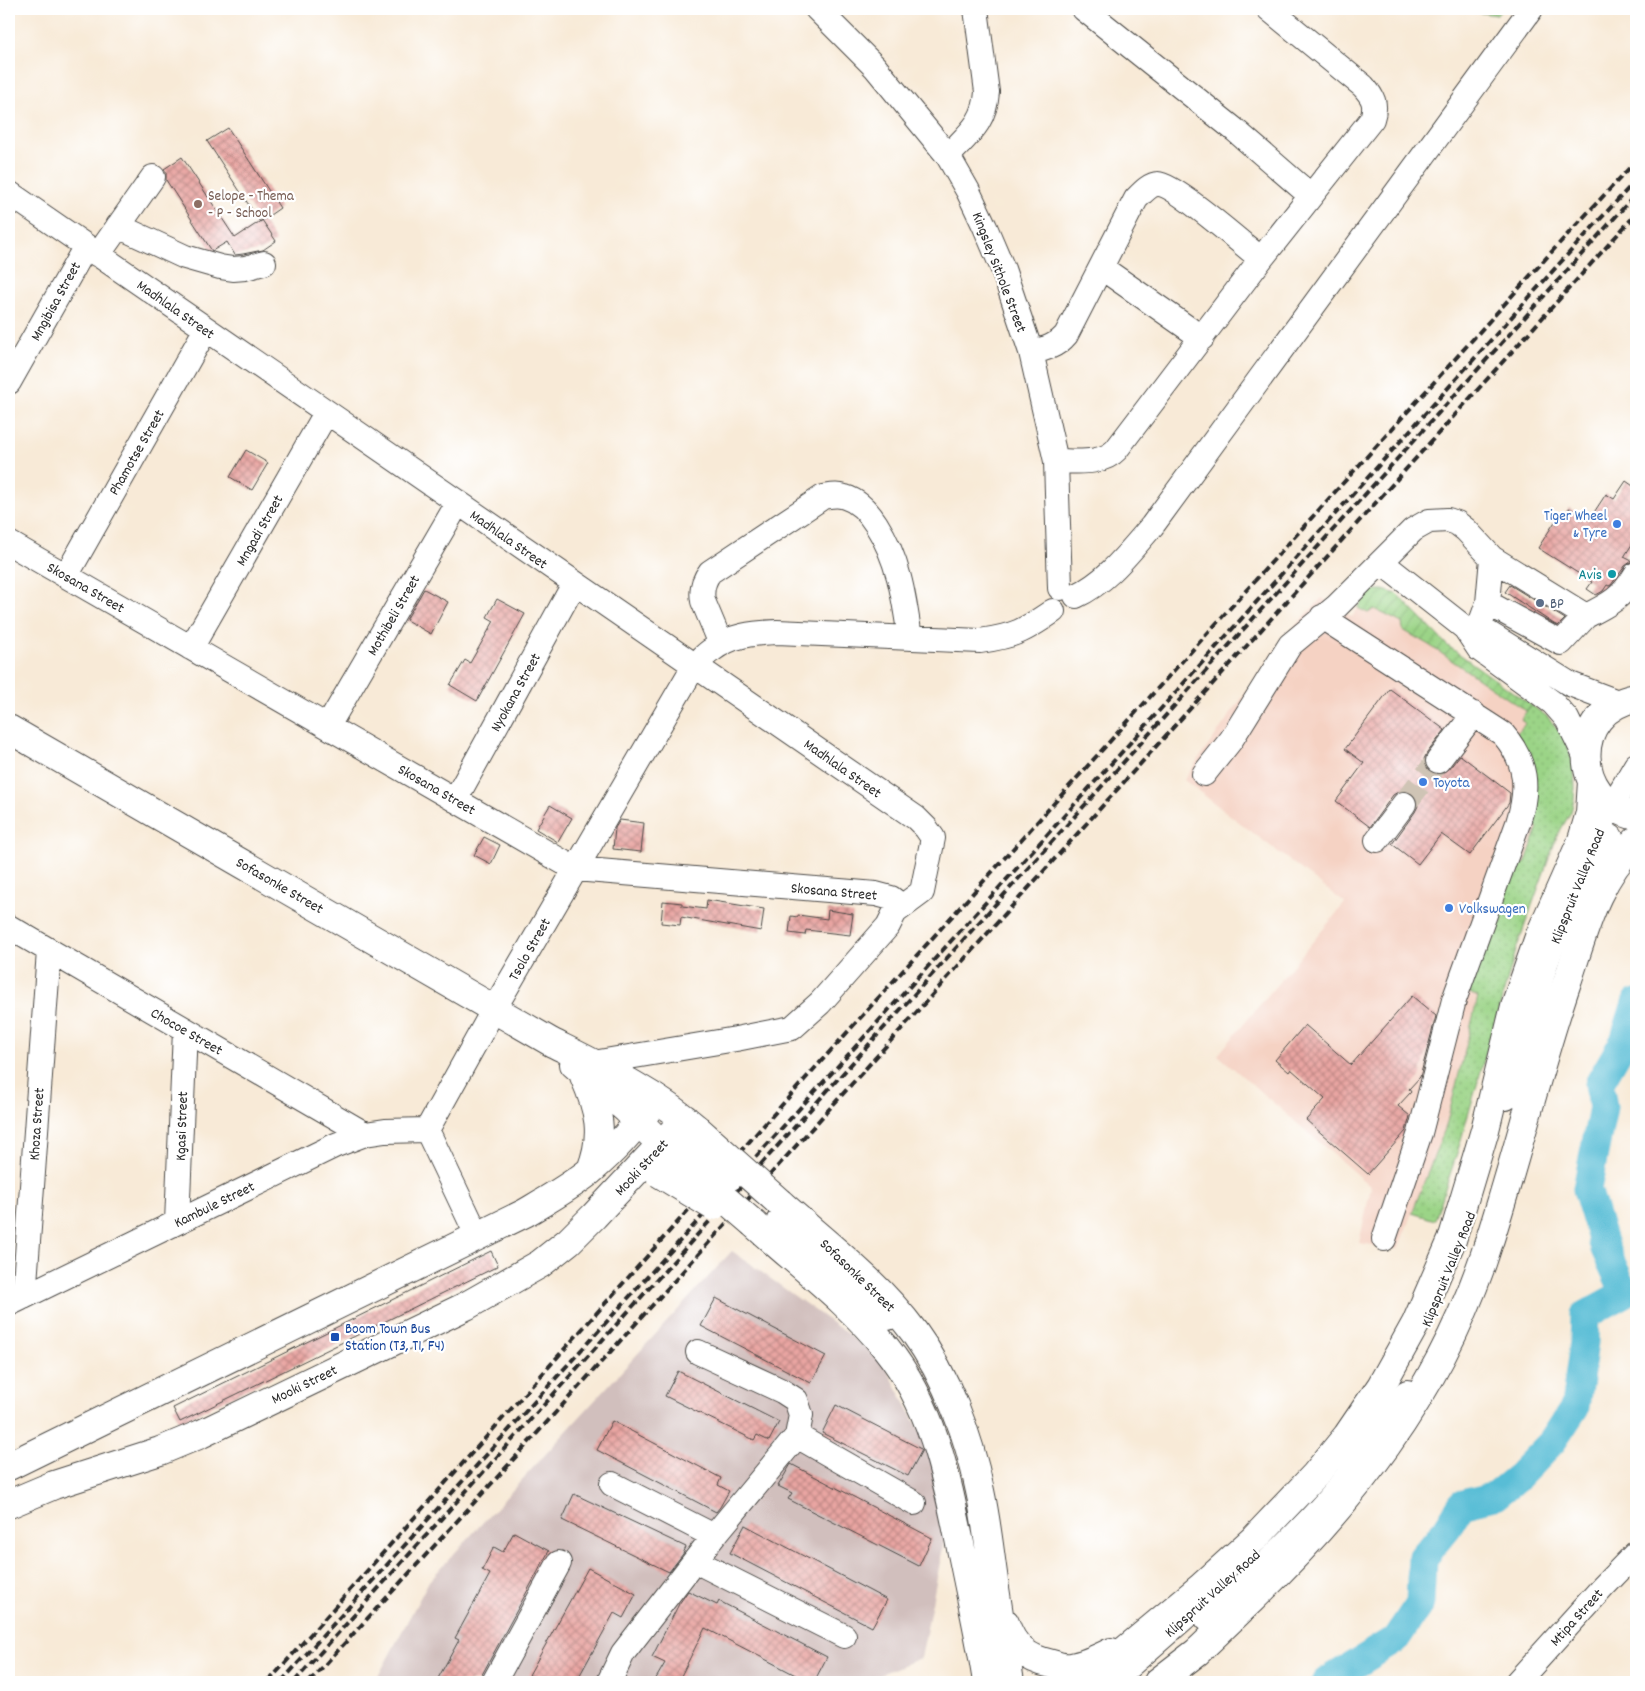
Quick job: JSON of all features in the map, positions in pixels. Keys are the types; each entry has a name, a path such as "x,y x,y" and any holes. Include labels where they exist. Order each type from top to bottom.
{"main road":[{"name":"Klipspruit Valley Road","path":"1087,1682 1200,1588 1255,1538 1315,1474 1347,1436 1381,1386 1416,1323 1452,1240 1485,1130 1515,1006 1539,937 1582,840 1590,812 1588,741 1596,724 1608,711 1632,699"},
{"name":"Sofasonke Street","path":"9,729 551,1042 588,1068 665,1142 762,1216 867,1279 914,1332 935,1366 949,1393 972,1454 980,1492 1010,1682"},
{"path":"1589,770 1598,793 1627,806"},
{"name":"Klipspruit Valley Road","path":"1158,1682 1196,1652 1282,1570 1331,1517 1376,1461 1417,1402 1468,1302 1507,1184 1548,1038 1594,902 1611,871 1636,841"},
{"path":"588,1068 600,1140 598,1154 591,1170"},
{"name":"Sofasonke Street","path":"588,1068 656,1099"},
{"name":"Mooki Street","path":"656,1099 665,1142"},
{"name":"Mooki Street","path":"9,1466 478,1237 549,1199 591,1170 665,1142"},
{"name":"Mooki Street","path":"9,1504 54,1485 160,1451 201,1434 466,1306 540,1264 569,1240 665,1142"},
{"name":"Sofasonke Street","path":"762,1216 786,1253 845,1304 892,1356 911,1385 925,1412 946,1475 987,1682"},
{"path":"997,1600 1009,1635 1022,1651 1032,1659 1069,1668 1082,1665 1110,1653 1160,1620"}],"street":[{"name":"Kingsley Sithole Street","path":"817,9 875,67 948,156 968,191 985,227 1031,352 1056,462 1068,592"},
{"path":"948,156 978,124 984,114 987,92 976,9"},
{"path":"1084,9 1235,130 1311,196"},
{"path":"1056,462 1097,460 1112,454 1261,258 1372,119 1375,104 1372,97 1362,86 1269,9"},
{"path":"1068,592 1092,589 1105,578 1152,526 1531,9"},
{"name":"Mngibisa Street","path":"9,382 92,251 118,226 153,177"},
{"path":"1031,352 1048,348 1062,340 1066,335 1136,199 1156,184 1162,184 1183,197 1261,258"},
{"name":"Madhlala Street","path":"9,193 916,818 933,838 922,892 895,912"},
{"path":"118,226 184,257 220,267 245,268 264,263"},
{"path":"1102,268 1202,338"},
{"name":"Phamotse Street","path":"66,576 206,329"},
{"name":"Mngadi Street","path":"191,648 326,413"},
{"path":"721,644 703,601 704,579 710,572 823,497 836,495 845,496 856,502 870,514 892,552 902,588 910,638"},
{"name":"Mothibeli Street","path":"328,726 458,503"},
{"path":"1204,774 1231,740 1290,645 1337,606 1413,530 1430,521 1448,520 1457,523 1492,558 1586,616"},
{"name":"Skosana Street","path":"9,543 575,869 876,894 895,901 895,912"},
{"path":"1472,633 1488,604 1492,558"},
{"path":"1381,562 1472,633 1479,649 1553,703 1567,719 1589,770"},
{"path":"1488,604 1561,643 1586,616 1616,599 1626,590 1636,574"},
{"name":"Nyokana Street","path":"455,800 574,584"},
{"name":"Tsolo Street","path":"427,1130 494,1009 694,666 712,650 735,638 751,634 777,632 980,641 1000,638 1025,630 1052,611 1049,599 1053,591 1068,592"},
{"path":"1322,617 1503,734 1510,743 1523,770 1525,793 1523,808 1454,1000 1420,1133 1384,1239"},
{"path":"1472,633 1488,633 1575,686 1632,699"},
{"path":"1438,760 1474,714"},
{"name":"Klipspruit Valley Road","path":"1133,1682 1203,1623 1275,1556 1326,1502 1370,1445 1410,1387 1444,1323 1477,1239 1525,1079 1583,897 1627,806 1636,765"},
{"path":"1377,840 1404,804"},
{"name":"Klipspruit Valley Road","path":"1111,1682 1237,1572 1319,1490 1385,1400 1428,1324 1460,1246 1492,1146 1545,966 1587,854 1599,828 1627,806"},
{"path":"588,1068 792,1028 820,1003 888,926 895,912"},
{"name":"Chocoe Street","path":"9,927 365,1134"},
{"name":"Khoza Street","path":"16,1300 49,951"},
{"name":"Kgasi Street","path":"177,1222 185,1030"},
{"name":"Kambule Street","path":"16,1300 336,1145 365,1134 401,1130 427,1130"},
{"path":"427,1130 478,1237"},
{"name":"Mooki Street","path":"9,1479 540,1217 576,1195 603,1174 624,1153 665,1142"},
{"name":"Mooki Street","path":"9,1495 50,1478 106,1460 226,1411 426,1314 531,1259 583,1220 665,1142"},
{"path":"762,1216 876,1320 896,1344 920,1382 938,1418 960,1490 973,1556 992,1682"},
{"path":"762,1216 886,1316 928,1376 945,1415 962,1464 981,1561 1001,1682"},
{"path":"609,1682 623,1653 714,1536 797,1436 801,1415 796,1400 782,1391 698,1352"},
{"path":"797,1436 914,1503"},
{"path":"612,1484 714,1536"},
{"name":"Mtipa Street","path":"1517,1682 1602,1587 1636,1553"},
{"path":"695,1561 844,1636"},
{"path":"494,1682 559,1563"}],"shaded area":[{"path":"1322,598 1352,617 1358,608 1368,612 1374,609 1383,612 1402,623 1403,630 1429,645 1526,711 1521,719 1525,724 1538,828 1525,865 1513,861 1469,993 1478,996 1446,1126 1398,1249 1359,1243 1371,1187 1218,1055 1345,903 1184,780 1285,637"},
{"path":"732,1251 881,1358 933,1455 946,1532 921,1658 870,1678 846,1682 375,1682 429,1581"}],"green space":[{"path":"1451,9 1502,9 1497,15"},
{"path":"1376,590 1397,594 1448,646 1531,705 1526,711 1429,645 1403,630 1402,623 1374,609 1368,613 1358,608 1368,591"},
{"path":"1531,705 1548,717 1565,739 1574,765 1574,800 1571,812 1557,836 1517,947 1458,1150 1435,1220 1412,1213 1446,1126 1478,997 1469,993 1513,861 1525,864 1538,828 1528,823 1516,734 1525,724 1521,719"}],"building":[{"name":"Selope - Thema - P - School","path":"228,128 280,208 260,222 207,141"},
{"name":"Selope - Thema - P - School","path":"182,157 235,238 262,220 276,241 263,250 243,254 235,255 227,242 212,251 166,180 164,169"},
{"path":"246,450 268,463 252,490 230,477"},
{"path":"1626,481 1636,488 1636,538 1624,557 1632,561 1625,566 1611,585 1607,585 1603,591 1596,595 1587,589 1592,582 1538,548 1558,517 1562,519 1569,508 1589,520 1606,494 1614,499"},
{"path":"1510,585 1565,619 1558,626 1554,624 1505,592"},
{"path":"424,589 448,602 431,634 406,620"},
{"path":"497,599 525,614 477,701 450,685 465,660 470,663 494,621 487,617"},
{"name":"Toyota","path":"1390,689 1445,730 1424,759 1425,766 1429,772 1436,775 1444,773 1460,755 1510,793 1509,803 1470,855 1441,834 1418,864 1392,844 1418,806 1416,798 1412,793 1405,790 1393,795 1370,827 1336,801 1364,763 1345,749"},
{"path":"550,805 572,818 558,842 536,829"},
{"path":"620,820 644,823 641,852 613,849 615,828"},
{"path":"484,837 500,845 491,864 474,855"},
{"path":"707,900 764,909 761,931 681,917 680,925 661,923 663,901 682,903 682,906 706,909"},
{"path":"828,910 853,914 850,935 806,930 805,935 789,933 791,916 798,917 798,915 827,919"},
{"path":"1412,996 1436,1016 1420,1077 1409,1089 1411,1092 1398,1106 1410,1116 1406,1131 1368,1174 1306,1120 1325,1099 1291,1069 1289,1072 1275,1060 1305,1025 1351,1065"},
{"name":"Boom Town Bus Station (T3, T1, F4)","path":"491,1251 498,1266 180,1422 173,1408"},
{"path":"716,1298 826,1356 811,1383 701,1326"},
{"path":"678,1371 779,1422 769,1441 757,1435 754,1440 665,1396"},
{"path":"836,1405 921,1449 908,1476 822,1433"},
{"path":"612,1421 721,1478 718,1485 729,1491 716,1512 597,1450"},
{"path":"791,1464 932,1538 919,1566 788,1499 792,1493 778,1486"},
{"path":"574,1494 686,1547 683,1554 669,1572 562,1520"},
{"path":"745,1525 887,1600 872,1627 730,1553"},
{"path":"514,1532 549,1551 478,1682 436,1682 459,1640 455,1638 490,1574 482,1570 494,1547 503,1552"},
{"path":"588,1568 636,1594 623,1618 614,1613 576,1682 542,1682 529,1675"},
{"path":"688,1591 717,1605 719,1601 827,1657 814,1682 809,1682 705,1628 678,1682 654,1682 665,1663 652,1657 679,1604"}],"waterway":[{"path":"1326,1682 1395,1640 1420,1603 1422,1558 1447,1528 1462,1504 1495,1496 1518,1477 1552,1442 1575,1407 1584,1342 1585,1315 1625,1293 1605,1249 1587,1189 1603,1107 1599,1084 1624,1041 1636,1003"}],"tunnel":[{"path":"1404,804 1438,761"}],"railway":[{"path":"268,1682 797,1088 1566,236 1636,161"},
{"path":"281,1682 1636,180"},
{"path":"294,1682 1636,194"},
{"path":"309,1682 493,1482 1636,214"}],"place":[{"name":"Selope - Thema - P - School","path":"198,204"},
{"name":"Tiger Wheel & Tyre","path":"1617,524"},
{"name":"Avis","path":"1612,574"},
{"name":"BP","path":"1540,603"},
{"name":"Toyota","path":"1423,782"},
{"name":"Volkswagen","path":"1449,908"},
{"name":"Boom Town Bus Station (T3, T1, F4)","path":"335,1337"}]}
